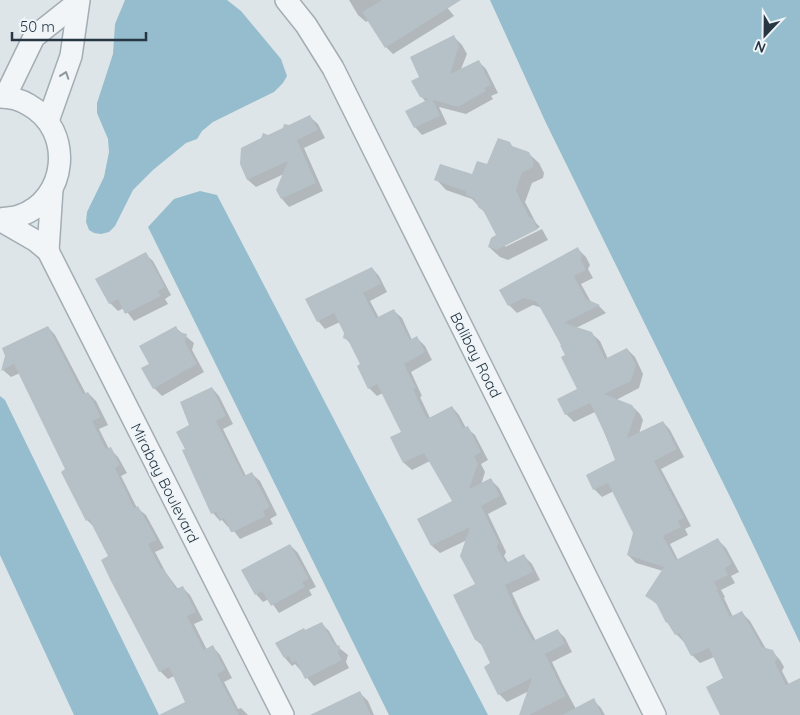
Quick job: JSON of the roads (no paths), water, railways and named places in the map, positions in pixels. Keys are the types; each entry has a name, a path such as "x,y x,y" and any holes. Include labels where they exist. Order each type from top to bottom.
{"street":[{"name":"Balibay Road","path":"286,0 306,25 333,68 656,715"},
{"path":"2,97 34,36 78,1"},
{"path":"48,121 71,56 78,1"},
{"path":"38,33 62,39 72,48"},
{"name":"Mirabay Boulevard","path":"2,97 21,101 36,109 48,121 57,137 61,155 59,172 52,190 48,251"},
{"name":"Mirabay Boulevard","path":"0,220 20,216 38,206 52,190"},
{"name":"Mirabay Boulevard","path":"0,220 36,241 48,251 283,715"}],"water":[{"path":"125,0 227,0 241,11 281,59 287,76 274,92 213,122 202,131 197,139 186,143 153,170 133,190 115,226 109,232 101,234 89,230 86,222 87,212 104,177 109,152 108,139 97,113 97,103 113,54 115,24"},
{"path":"490,0 800,0 800,643 546,123"},
{"path":"200,191 217,195 488,715 389,715 148,227 174,199"},
{"path":"0,396 5,400 159,715 74,715 0,555"}]}
